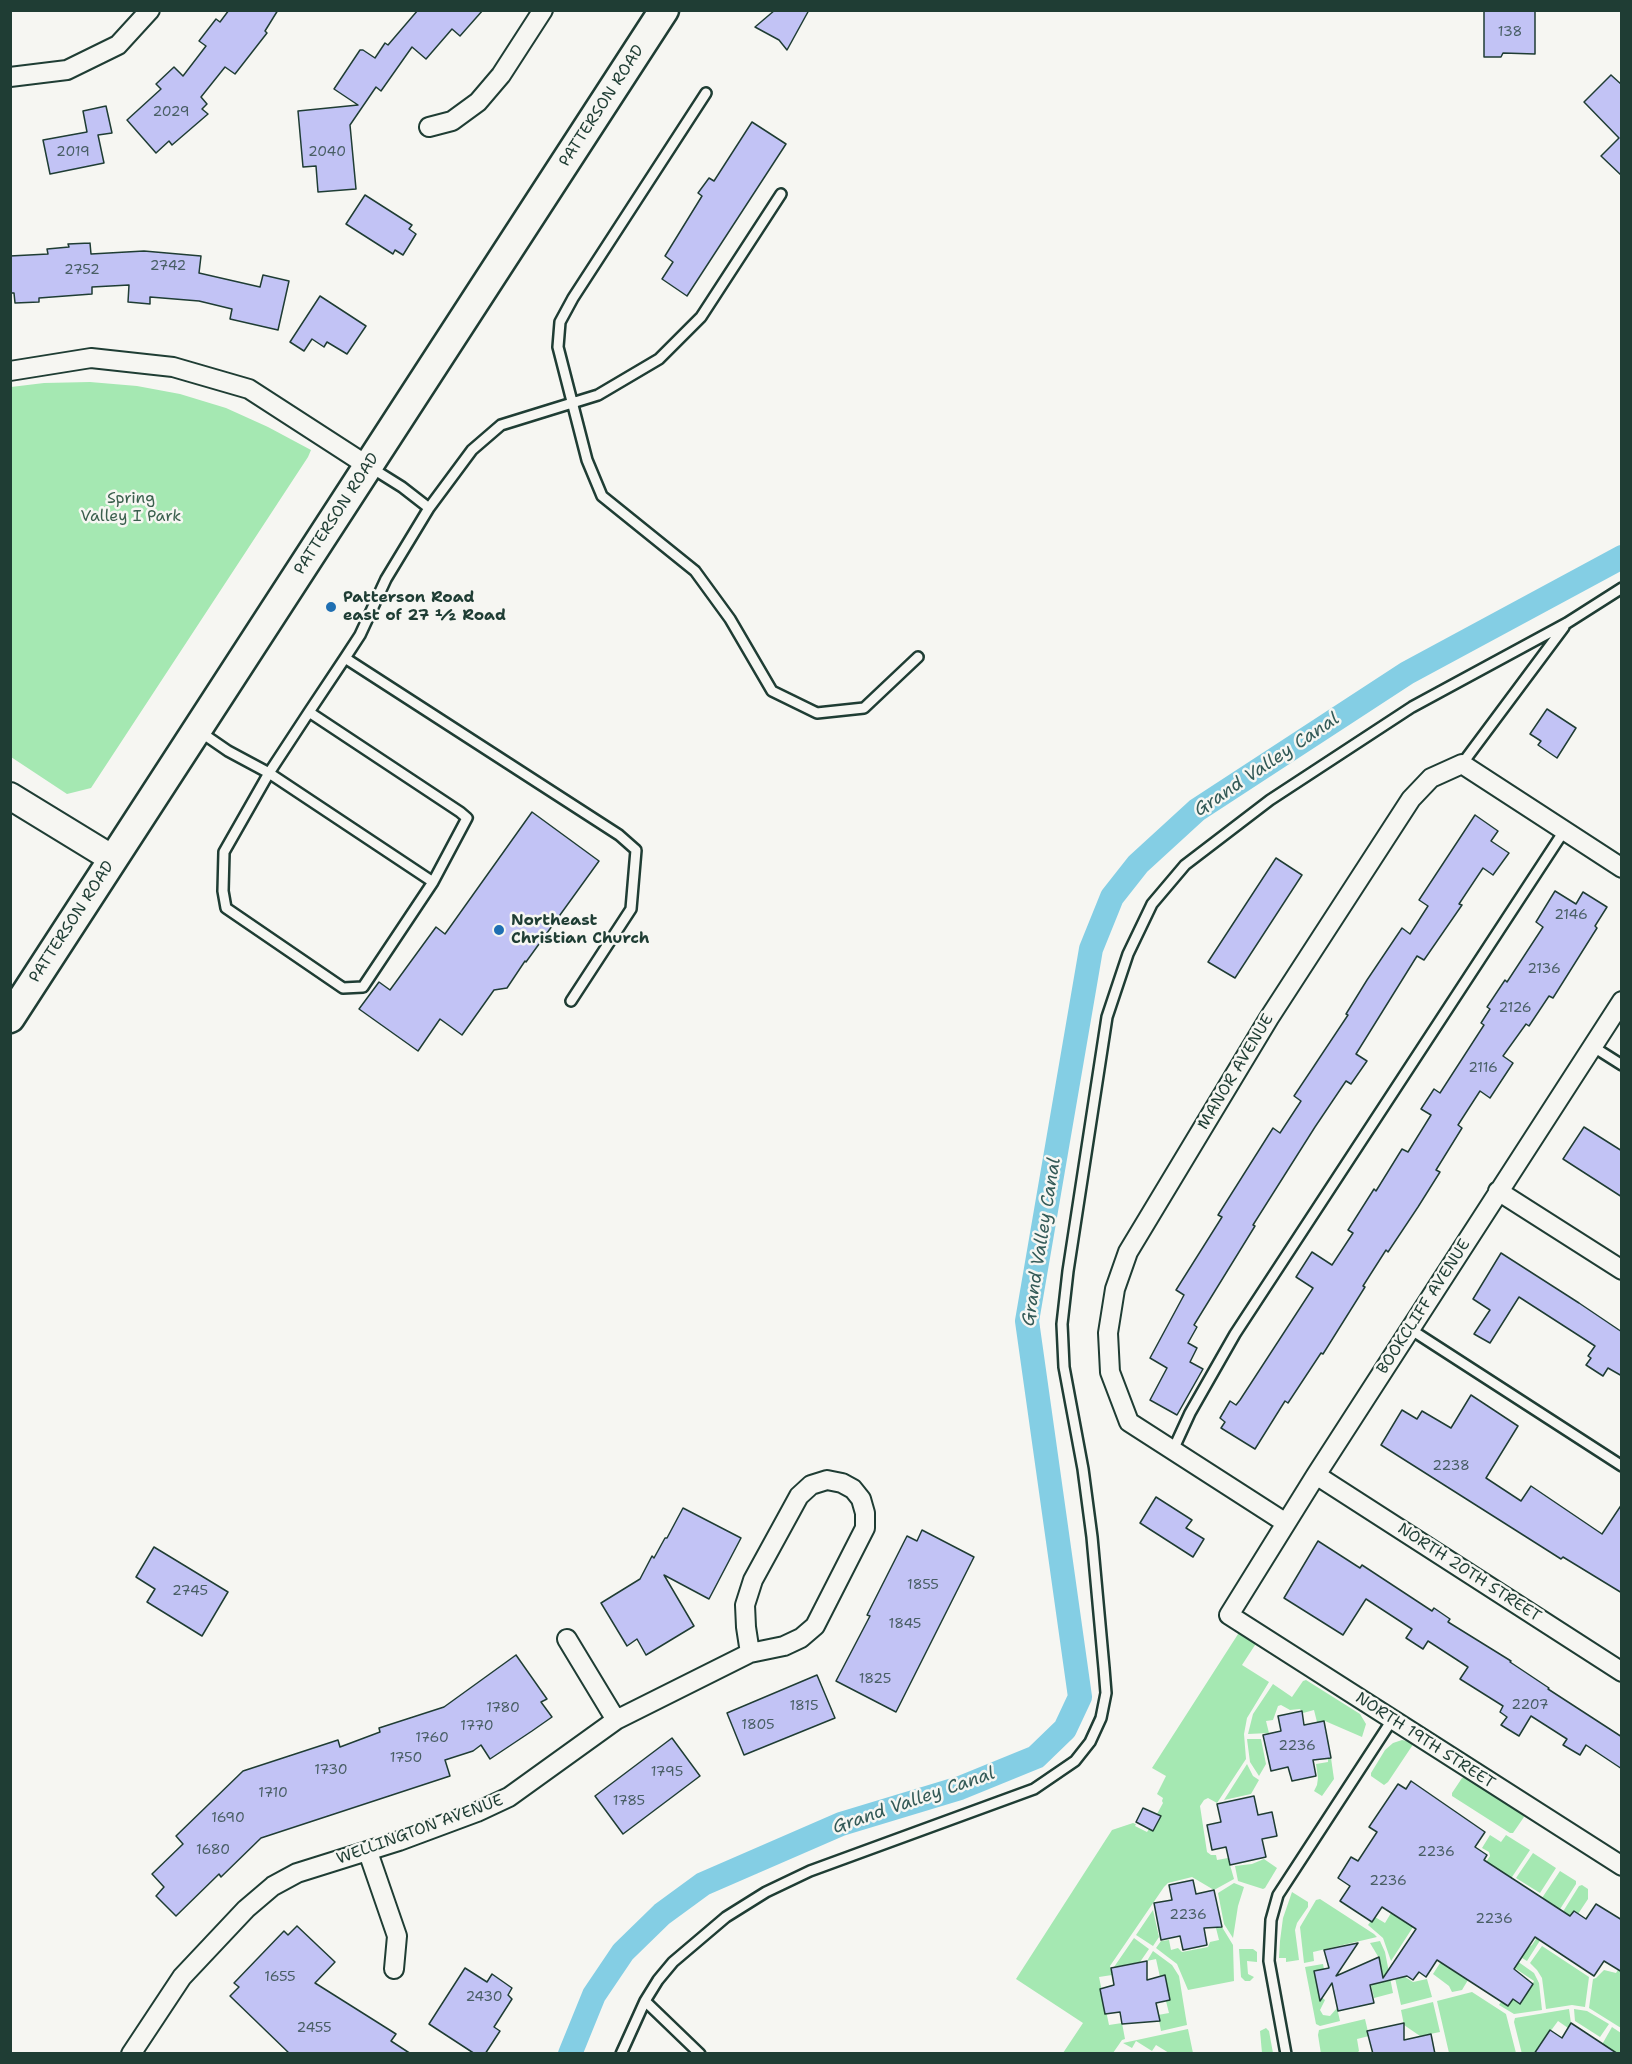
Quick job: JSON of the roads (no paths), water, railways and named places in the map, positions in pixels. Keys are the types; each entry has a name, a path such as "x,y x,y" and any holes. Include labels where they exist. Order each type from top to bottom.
{"main road":[{"name":"PATTERSON ROAD","path":"10,1018 664,10"},
{"path":"10,796 113,859"}],"street":[{"path":"10,77 67,70 118,45 150,10"},
{"path":"429,127 453,121 478,102 501,75 543,10"},
{"path":"10,371 92,358 173,367 249,389 368,466"},
{"path":"1462,764 1622,868"},
{"name":"MANOR AVENUE","path":"1173,1450 1129,1422 1110,1372 1108,1333 1115,1289 1128,1252 1269,1018 1411,799 1431,778 1462,764"},
{"name":"BOOKCLIFF AVENUE","path":"1229,1615 1316,1474 1622,1001"},
{"path":"1498,1191 1622,1270"},
{"path":"1173,1450 1286,1522"},
{"name":"NORTH 20TH STREET","path":"1316,1474 1622,1672"},
{"name":"WELLINGTON AVENUE","path":"131,2054 182,1977 246,1910 273,1886 297,1873 368,1852 477,1812 509,1797 616,1720 750,1653 784,1646 801,1638 815,1626 865,1528 865,1513 861,1499 853,1489 842,1483 827,1480 811,1485 799,1496 753,1580 745,1605 750,1653"},
{"name":"NORTH 19TH STREET","path":"1229,1615 1622,1866"},
{"path":"567,1639 616,1720"},
{"path":"368,1852 397,1936 394,1970"}],"lane":[{"path":"706,93 573,298 560,322 558,347 587,460 602,496 695,571 730,619 772,692 816,713 864,708 918,657"},
{"path":"309,712 467,818 434,882 363,987 343,988 226,908 223,891 224,852 269,773 309,712 360,635 386,579 429,508 472,450 501,425 598,395 659,358 701,317 781,194"},
{"path":"368,466 402,487 429,508"},
{"path":"621,2054 645,2001 658,1980 673,1962 726,1917 766,1892 810,1871 1034,1789 1075,1761 1090,1742 1101,1718 1106,1693 1092,1538 1083,1469 1065,1367 1062,1324 1107,1017 1128,954 1152,904 1185,865 1270,800 1412,707 1567,623 1622,588"},
{"path":"1462,764 1567,623"},
{"path":"345,658 619,835 636,850 631,909 571,1000"},
{"path":"197,729 228,751 269,773 434,882"},
{"path":"1173,1450 1190,1413 1234,1334 1564,831"},
{"path":"1592,1046 1622,1065"},
{"path":"1410,1329 1622,1466"},
{"path":"1286,2054 1269,1961 1271,1920 1278,1895 1392,1720"},
{"path":"645,2001 700,2054"}],"waterway":[{"name":"Grand Valley Canal","path":"570,2054 594,1995 623,1952 662,1914 703,1884 841,1824 960,1788 1036,1757 1065,1729 1080,1697 1027,1321 1091,949 1112,897 1138,864 1197,810 1407,673 1622,557"}],"place":[{"name":"Patterson Road east of 27 ½ Road","path":"331,607"},
{"name":"Northeast Christian Church","path":"499,930"}],"park label":[{"name":"Spring Valley I Park","path":"131,508"}]}
